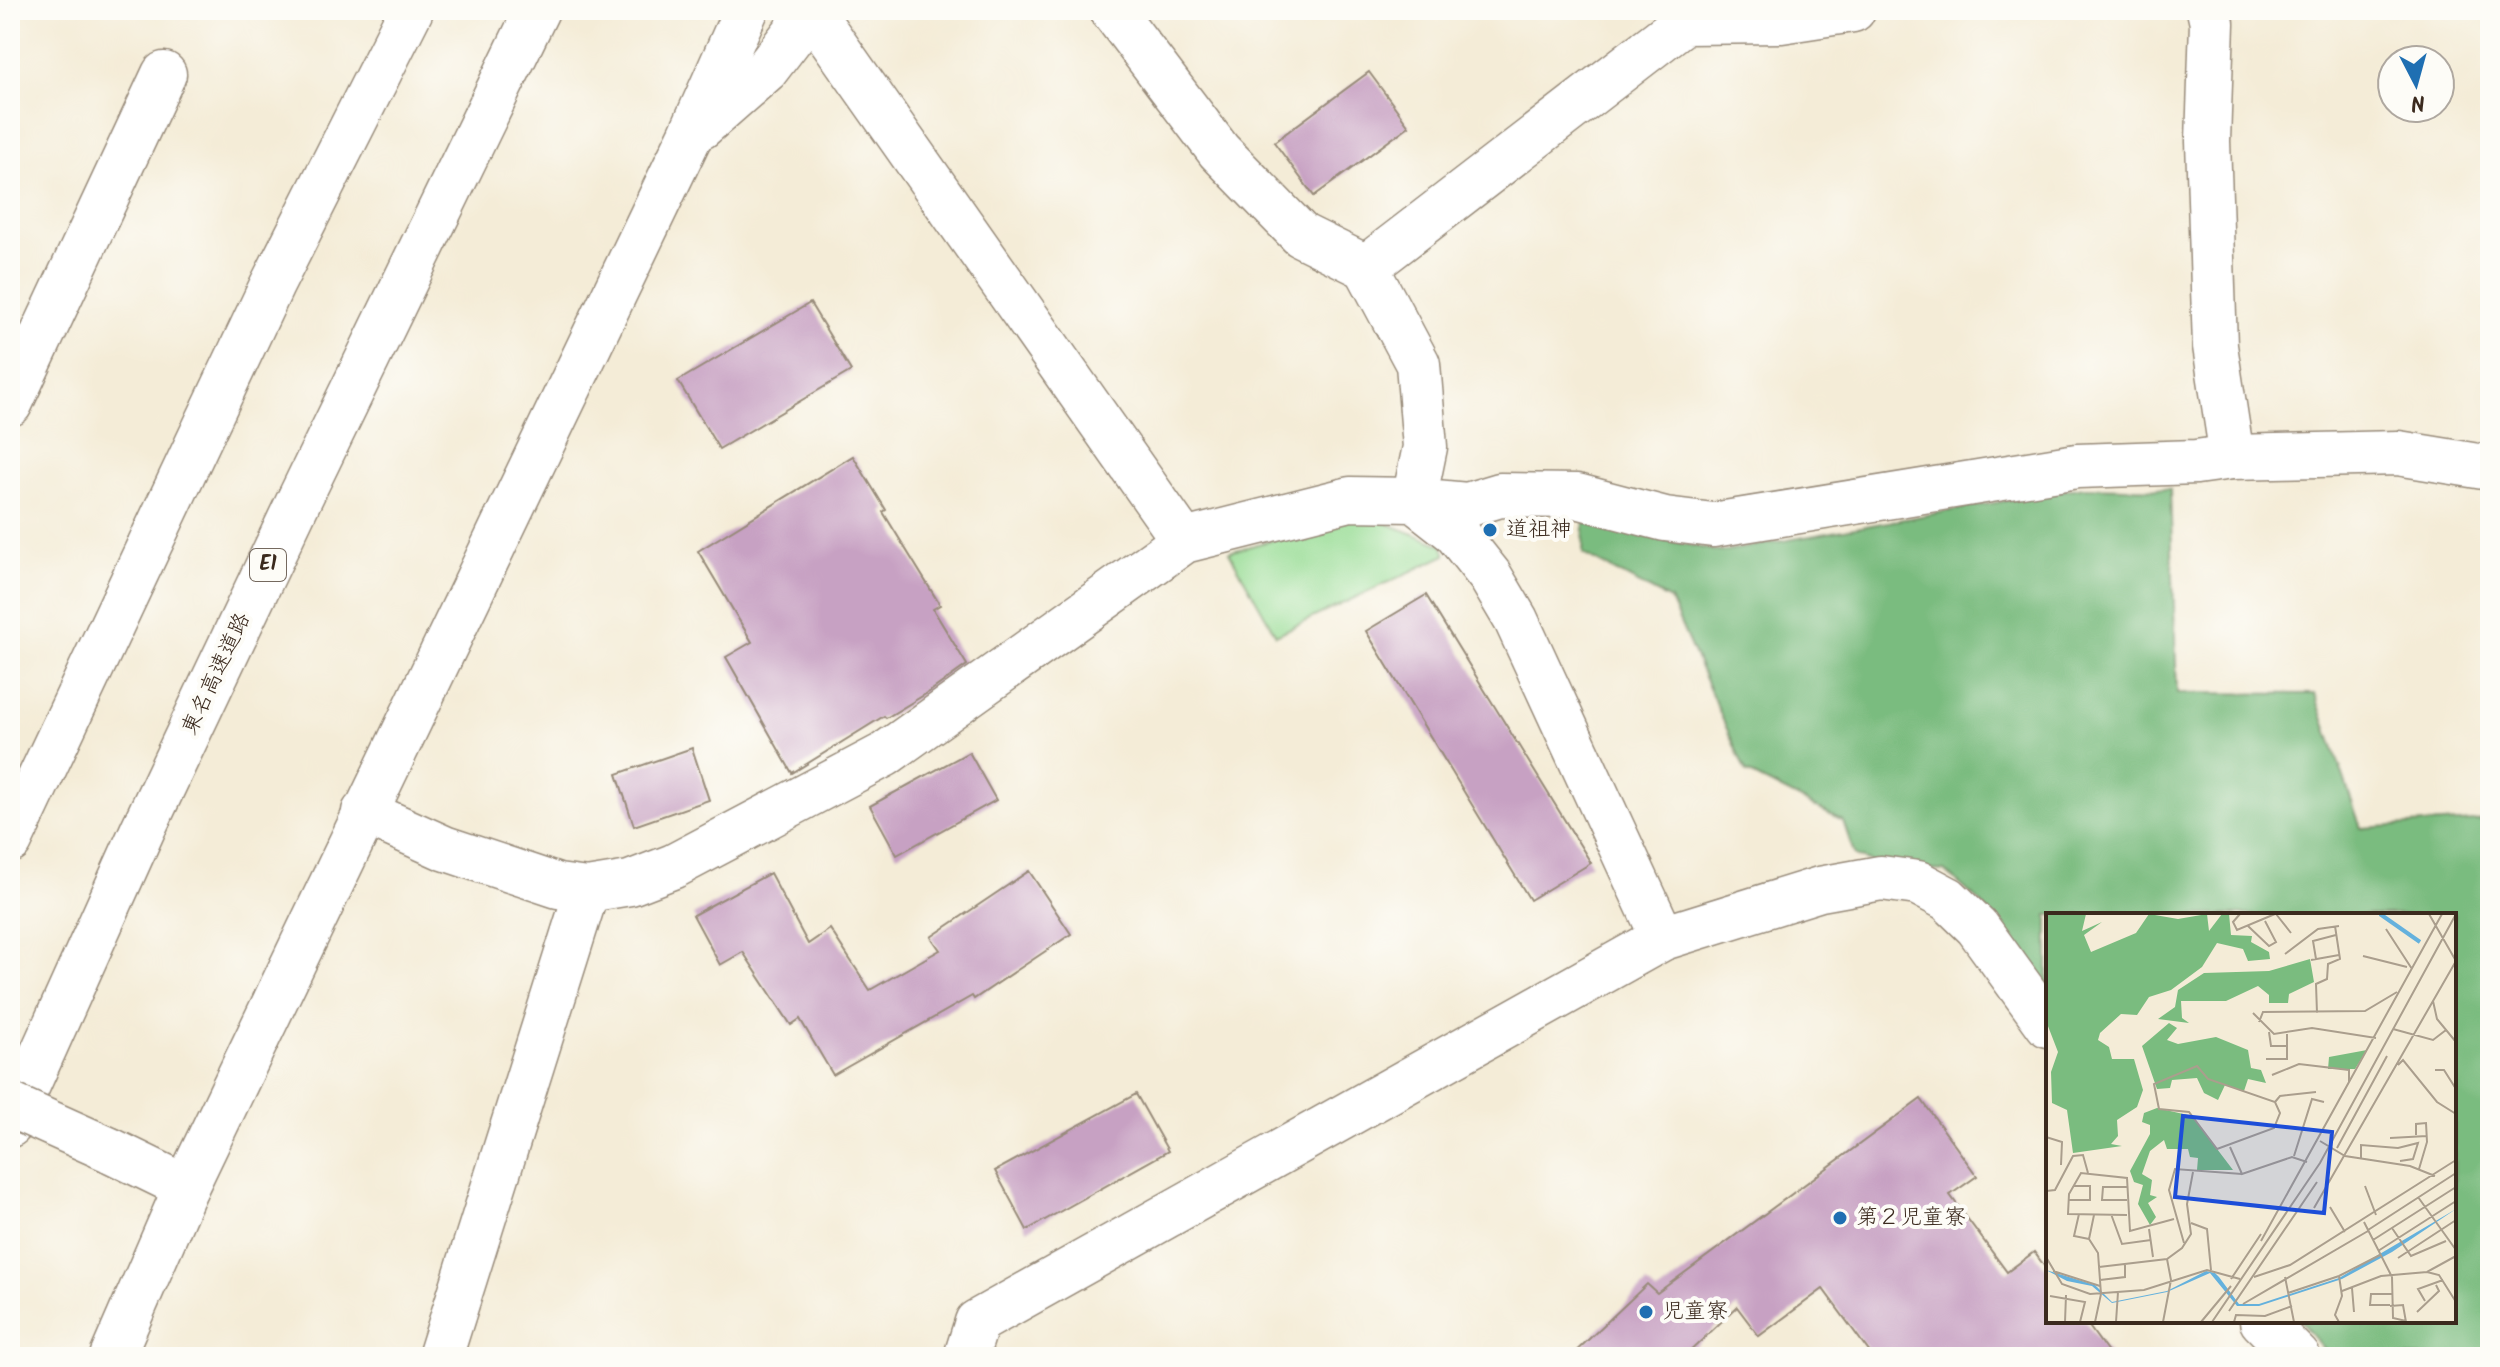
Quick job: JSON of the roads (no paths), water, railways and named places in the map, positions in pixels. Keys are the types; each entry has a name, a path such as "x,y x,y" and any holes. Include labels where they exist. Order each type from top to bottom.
{"main road":[{"path":"10,841 272,285 411,10"},
{"name":"東名高速道路","path":"10,1125 143,829 537,10"},
{"path":"112,1357 186,1187 690,136 746,10"},
{"path":"1112,10 1219,151 1301,235 1366,267 1418,364 1425,447 1414,500"},
{"path":"1366,267 1684,22 1781,21 1853,10"},
{"path":"2209,10 2212,23 2208,141 2215,346 2232,457"},
{"path":"690,136 766,70 812,11 1184,541"},
{"path":"10,404 164,74"},
{"path":"364,812 444,848 558,886 587,890 630,883 674,866 884,755 1184,541 1350,499 1467,505 1500,495 1577,496 1665,519 1713,525 2077,466 2196,462 2232,457 2398,453 2490,468"},
{"path":"1414,500 1455,532 1490,576 1516,620 1663,938"},
{"path":"966,1357 977,1322 1663,938 1820,889 1881,878 1918,883 1948,899 1977,927 2046,1022"},
{"path":"440,1357 587,890"},
{"path":"10,1105 186,1187"},
{"path":"2264,1323 2298,1357"}],"place":[{"name":"道祖神","path":"1490,530"},
{"name":"第２児童寮","path":"1840,1218"},
{"name":"児童寮","path":"1646,1312"}]}
